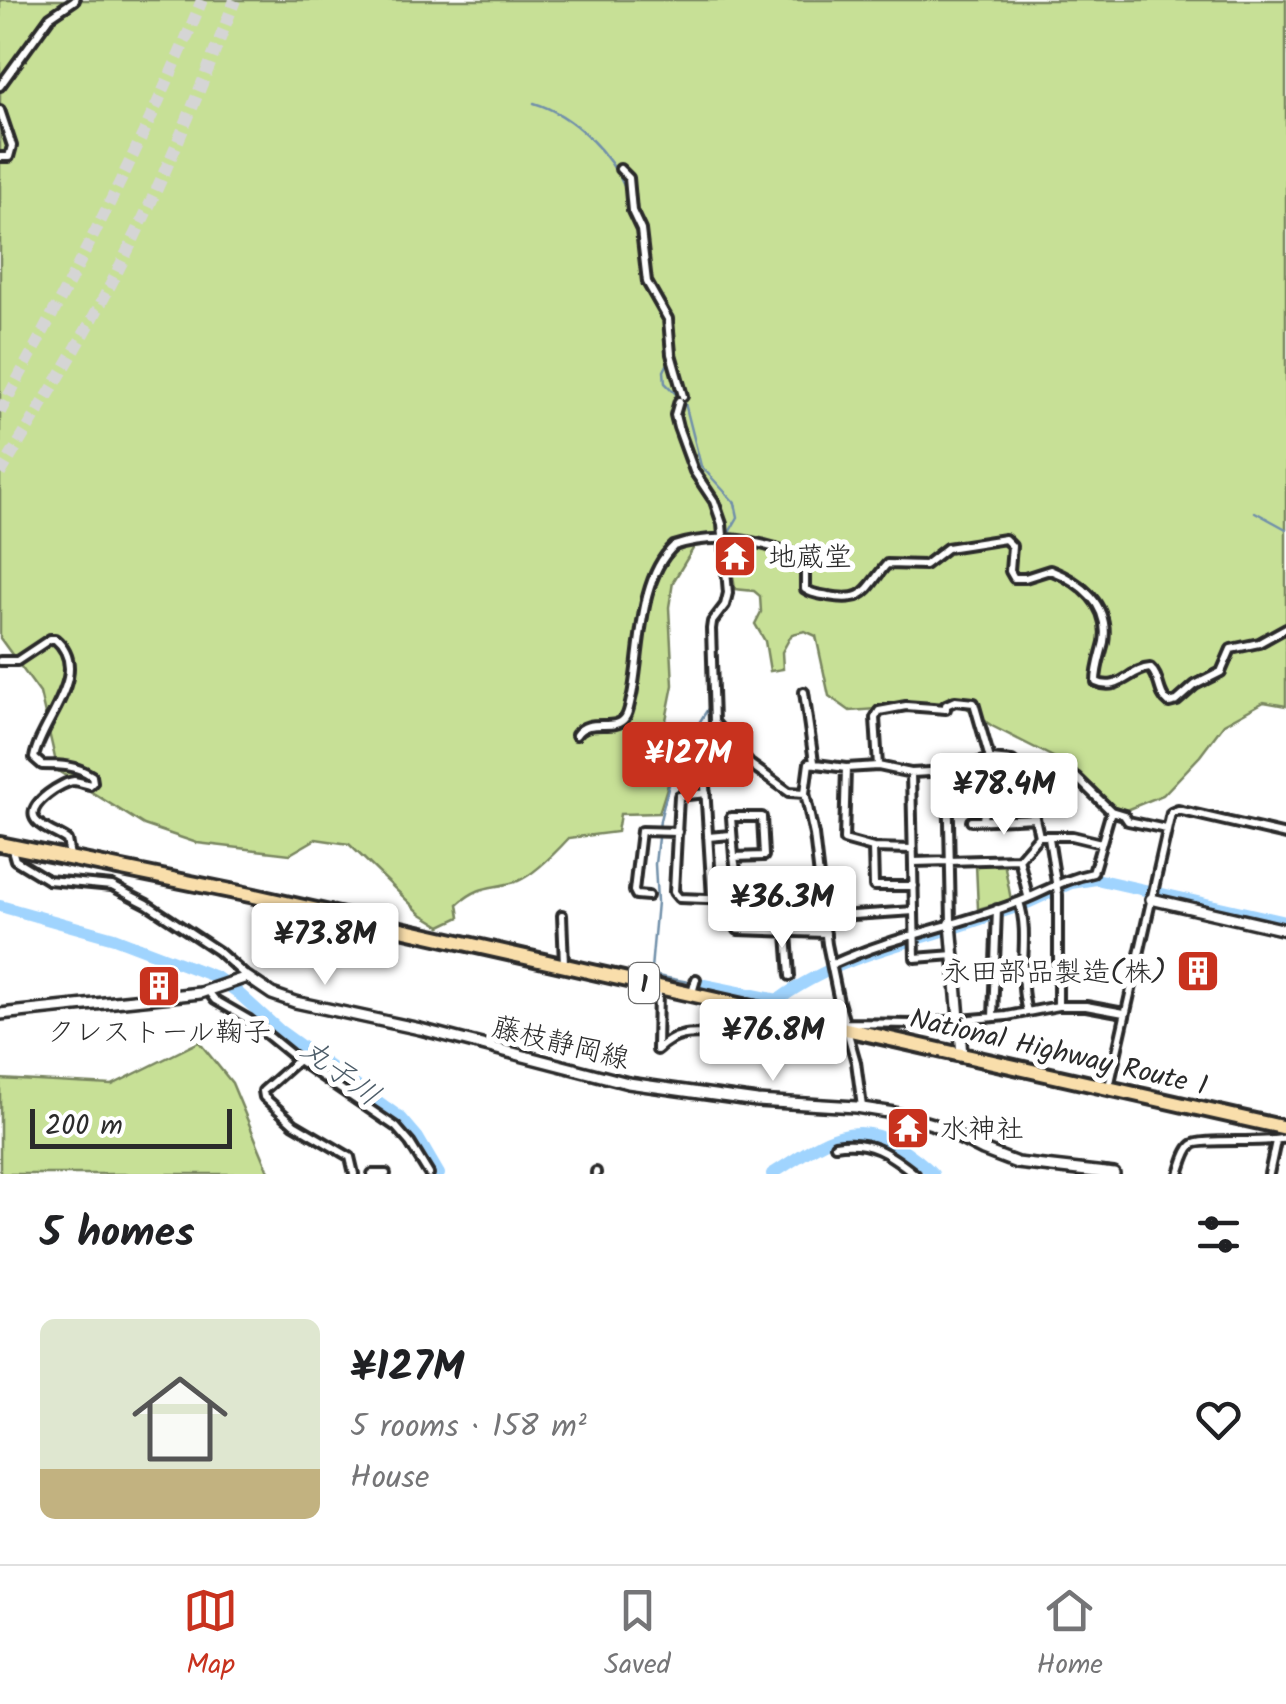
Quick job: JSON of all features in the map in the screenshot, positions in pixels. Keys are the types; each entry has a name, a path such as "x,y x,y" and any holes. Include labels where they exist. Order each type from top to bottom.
{"highway":[{"name":"National Highway Route 1","path":"5,844 658,986 694,987 962,1055 1286,1128"}],"main road":[{"path":"1152,894 1286,930"},
{"path":"952,923 962,1055"},
{"path":"0,1014 211,990 243,979"},
{"name":"藤枝静岡線","path":"243,979 296,1002 420,1029 628,1083 785,1104 862,1108 920,1120 1017,1162 1114,1174"}],"street":[{"path":"0,86 50,17 75,0"},
{"path":"0,110 12,146 9,157 0,157"},
{"path":"620,169 631,187 630,202 641,230 650,290 668,319 681,398 675,415 678,427 696,476 717,507 722,524 728,593 711,629 714,722 750,764 788,792 805,793"},
{"path":"576,735 589,724 620,722 626,717 641,624 658,571 668,552 682,544 742,538 798,556 805,564 805,590 843,600 861,595 887,564 925,565 947,548 1004,539 1012,546 1010,571 1014,578 1050,570 1085,590 1097,604 1105,624 1096,682 1103,686 1116,684 1142,668 1150,668 1168,703 1220,672 1230,649 1259,643 1286,628"},
{"path":"0,660 17,661 50,639 55,638 64,647 68,670 65,692 46,724 34,758 42,765 71,766 84,771 92,776 93,782 64,784 36,805 33,814 37,822 67,840 70,856"},
{"path":"804,692 814,762"},
{"path":"878,766 879,712 906,706 946,710 946,705 955,700 974,702 990,759 983,820"},
{"path":"712,898 703,754 727,750 730,742"},
{"path":"862,1108 823,917 814,834 805,793 810,763 846,768 878,766 910,773 948,772 990,759 1012,762 1036,782 1076,776 1111,811 1128,820 1166,829"},
{"path":"846,768 843,837 849,844 873,848 912,848"},
{"path":"948,772 952,923"},
{"path":"910,773 915,958 954,955"},
{"path":"1036,782 1039,836"},
{"path":"706,792 680,794 674,892 679,898 788,902 820,895"},
{"path":"1108,1088 1171,813 1178,810 1286,835"},
{"path":"833,968 872,946 1020,906 1028,896 1093,873 1111,811"},
{"path":"731,899 736,870 734,857 730,817 762,817 764,856 734,857"},
{"path":"970,820 1035,818"},
{"path":"648,896 636,895 634,891 641,831 678,832"},
{"path":"708,837 732,835"},
{"path":"913,862 1020,859 1039,836"},
{"path":"1039,836 1066,836 1101,843"},
{"path":"1049,838 1056,887 1058,1006"},
{"path":"5,844 15,860 48,880 104,883 147,904 218,951 243,979"},
{"path":"873,848 874,886 914,886"},
{"path":"1020,859 1028,896"},
{"path":"1020,906 1025,922 1023,982 1027,1011"},
{"path":"993,1017 996,910"},
{"path":"823,917 914,911"},
{"path":"562,916 564,965"},
{"path":"738,930 826,932"},
{"path":"788,933 790,976"},
{"path":"658,986 657,1050 668,1039 684,1033 713,1035"},
{"path":"211,990 215,1000 248,1019 298,1060 396,1127 429,1174"},
{"path":"847,1026 993,1017 1058,1006 1086,1006 1124,1014"},
{"path":"298,1060 264,1091 264,1097 294,1124 350,1156 354,1174"},
{"path":"1178,1174 1190,1146 1199,1141 1258,1144 1286,1138"},
{"path":"1270,1174 1276,1141"},
{"path":"835,1145 862,1142 875,1146 915,1174"},
{"path":"372,1174 386,1174"}],"green space":[{"path":"0,0 1286,0 1286,706 1264,702 1224,724 1163,795 1121,812 1102,800 1063,762 992,726 953,698 939,704 903,702 850,711 829,696 816,636 805,631 792,634 782,652 783,669 770,671 765,641 755,624 761,612 760,596 754,591 735,589 729,549 715,543 694,547 673,582 669,607 673,685 665,725 672,752 669,781 659,813 620,814 617,832 569,838 524,878 466,897 458,904 460,917 441,926 420,913 349,844 316,839 290,854 197,843 144,825 58,771 40,693 0,638"},
{"path":"1004,862 1011,900 978,909 976,864"},
{"path":"199,1042 232,1083 270,1174 0,1174 0,1079 112,1085"}],"waterway":[{"path":"534,103 563,117 590,138 627,192"},
{"path":"662,302 673,316 673,350"},
{"path":"671,357 664,371 665,383 685,403 701,466 735,503 738,517 726,538"},
{"path":"1255,512 1286,529"},
{"path":"727,550 731,587"},
{"path":"704,985 657,976 651,969 660,820 675,761 711,704"},
{"path":"957,927 1025,904 1071,883 1096,879 1286,922"},
{"name":"丸子川","path":"0,906 114,938 216,977 279,1030 401,1118 439,1174"},
{"path":"704,985 778,1000 838,966 947,930"},
{"name":"丸子川","path":"772,1174 831,1139 861,1133 895,1144 933,1174"}],"tunnel":[{"path":"0,412 132,158 202,0"},
{"path":"0,474 119,268 180,136 235,0"}],"place":[{"name":"地蔵堂","path":"735,556"},
{"name":"永田部品製造(株)","path":"1198,971"},
{"name":"クレストール鞠子","path":"159,986"},
{"name":"水神社","path":"908,1128"}]}
